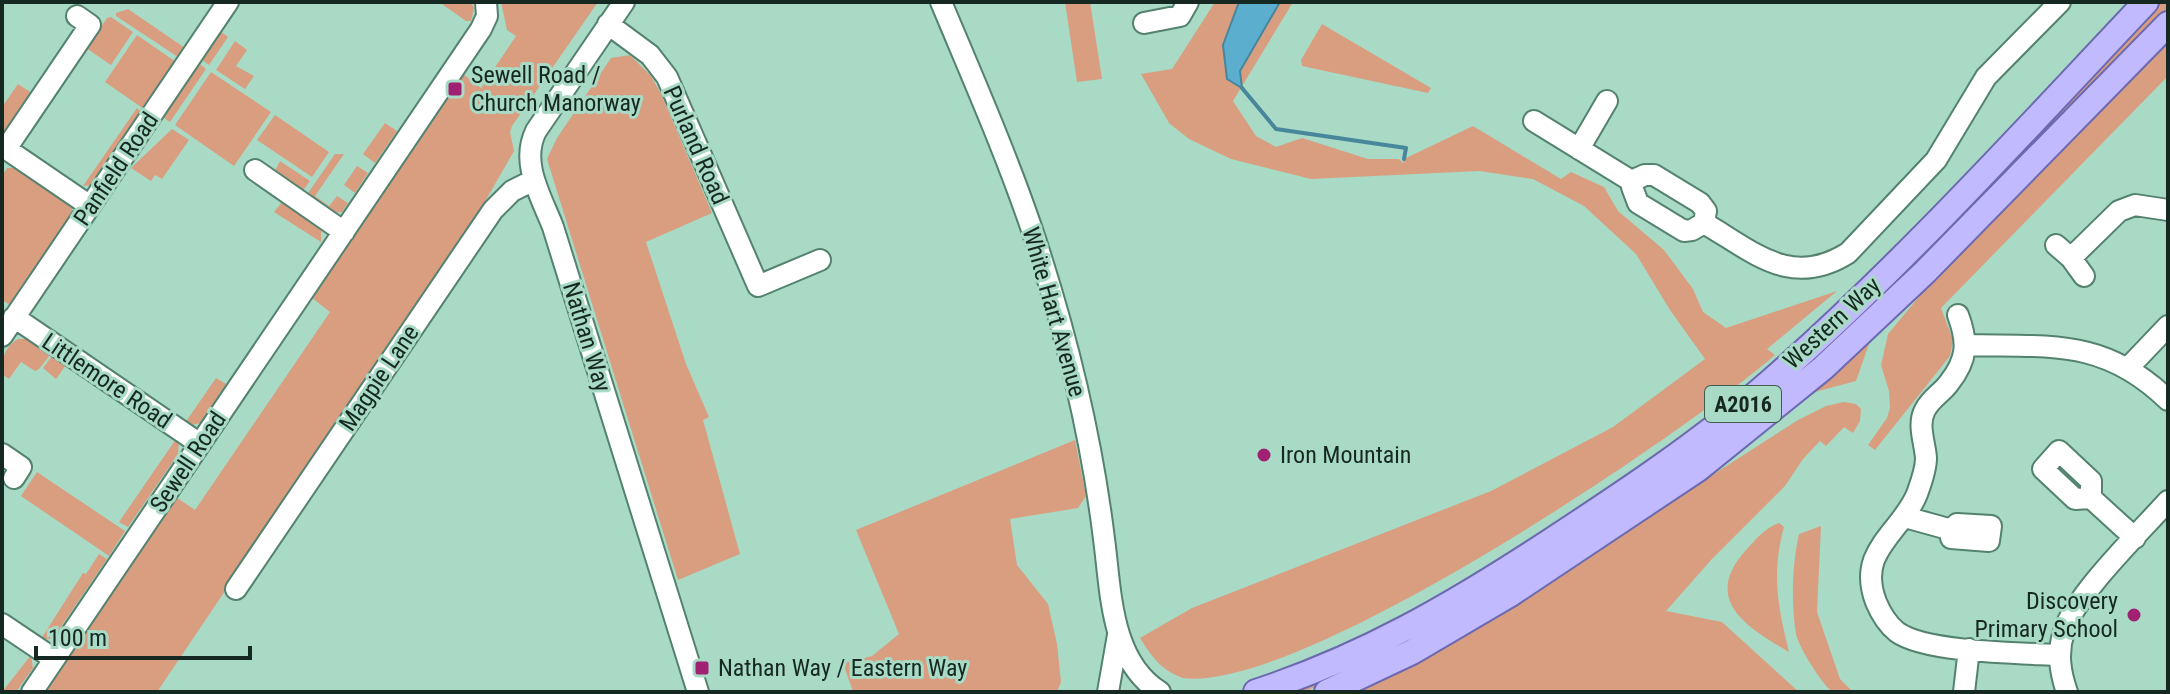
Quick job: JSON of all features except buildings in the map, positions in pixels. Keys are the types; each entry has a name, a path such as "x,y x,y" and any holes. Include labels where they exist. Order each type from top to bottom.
{"main road":[{"name":"Western Way","path":"1256,692 1325,668 1430,617 1622,493 1722,421 1772,380 1883,275 2146,2"},
{"name":"Western Way","path":"1327,692 1412,652 1509,595 1698,469 1834,357 1925,272 2168,24"}],"street":[{"name":"Panfield Road","path":"2,336 228,2"},
{"name":"Nathan Way","path":"624,2 531,142 530,166 557,242 698,692"},
{"path":"1144,23 1180,16 1188,2"},
{"path":"1704,223 1781,266 1798,270 1832,263 1848,253 1936,160 1986,77 2060,2"},
{"name":"Sewell Road","path":"32,692 481,29 487,16 487,3"},
{"name":"White Hart Avenue","path":"944,9 1014,181 1059,319 1087,436 1118,635 1137,673 1160,692"},
{"path":"77,16 90,25 4,147 90,206"},
{"name":"Purland Road","path":"608,24 650,55 667,77 758,286 820,260"},
{"path":"1579,149 1607,101"},
{"path":"1534,121 1633,182"},
{"path":"255,170 344,232"},
{"path":"1633,182 1645,175 1654,175 1700,203 1706,211 1704,223"},
{"name":"Magpie Lane","path":"236,589 493,210 512,191 534,180"},
{"path":"1633,182 1633,195 1638,203 1684,231 1704,223"},
{"path":"2084,276 2064,252 2119,211 2135,205 2168,210"},
{"path":"1958,315 1967,345 1962,363 1949,384 1933,398 1923,413 1926,461 1922,479 1905,517 1873,562 1871,579 1882,617 1897,632 1912,640 1969,649 2060,655"},
{"name":"Littlemore Road","path":"14,317 200,444"},
{"path":"2128,368 2168,326"},
{"path":"1967,345 2073,348 2092,352 2128,368 2147,380 2168,400"},
{"path":"2,454 21,467 14,478"},
{"path":"2091,498 2135,538"},
{"path":"2067,692 2060,655 2064,631 2075,608 2168,501"},
{"path":"1905,517 1952,530"},
{"path":"2,624 54,659"},
{"name":"White Hart Avenue","path":"1108,692 1118,635"},
{"path":"1964,692 1969,649"}],"shaded area":[{"path":"439,2 471,2 474,8 471,21 466,21"},
{"path":"501,2 598,2 512,126 510,132 514,151 471,226 157,692 44,692 176,497 195,510 330,312 312,298 463,74 481,88 516,36 507,30"},
{"path":"1065,2 1090,2 1102,79 1077,82"},
{"path":"1215,2 1293,2 1233,101 1256,136 1276,147 1302,138 1368,159 1399,159 1403,163 1404,159 1473,126 1561,179 1571,172 1604,187 1618,211 1664,250 1693,289 1703,312 1726,328 1837,291 1767,349 1775,355 1728,393 1578,497 1488,552 1397,604 1312,646 1238,672 1183,678 1176,675 1158,662 1140,638 1192,608 1491,491 1613,427 1705,359 1636,254 1584,206 1533,179 1479,171 1311,179 1231,159 1189,139 1169,123 1141,74 1172,69"},
{"path":"2156,2 2168,2 2168,12 1888,294 1750,418 1651,492 1450,622 1331,681 1303,692 1282,692 1388,648 1490,590 1647,487 1747,413 1797,372 1884,290"},
{"path":"128,9 185,48 178,57 116,16 116,13"},
{"path":"111,17 133,32 111,65 86,48 107,18"},
{"path":"1322,24 1431,88 1428,93 1302,66 1301,60"},
{"path":"219,30 228,37 209,65 200,58"},
{"path":"137,35 176,62 144,109 105,82"},
{"path":"2168,39 2168,76 1941,308 1953,340 1950,356 1875,450 1868,445 1887,418 1890,408 1889,391 1881,365 1888,334 1958,250"},
{"path":"235,41 247,50 236,66 254,76 245,89 216,70"},
{"path":"630,55 651,76 661,94 712,213 646,242 686,364 709,417 703,420 740,554 678,580 547,159 557,138 611,58"},
{"path":"196,61 206,69 170,122 160,115"},
{"path":"211,72 271,112 234,166 175,125"},
{"path":"18,84 33,94 9,129 2,133 2,107"},
{"path":"137,108 141,112 92,185 83,186"},
{"path":"275,115 329,152 312,177 257,140"},
{"path":"385,123 397,131 375,163 363,154"},
{"path":"172,129 189,140 162,179 155,175 151,181 131,168"},
{"path":"335,154 344,154 315,196 329,206 337,196 348,203 342,212 332,213 306,196"},
{"path":"280,161 310,181 301,193 278,178 275,171"},
{"path":"357,166 368,173 355,193 344,185"},
{"path":"7,168 16,168 68,202 72,208 72,215 10,305 2,300 2,176"},
{"path":"282,202 321,230 321,242 274,212"},
{"path":"18,339 26,339 50,355 35,371 21,362 9,379 2,374 3,358"},
{"path":"1866,342 1869,344 1856,381 1811,393"},
{"path":"52,356 66,365 56,379 43,368"},
{"path":"216,378 226,384 200,423 188,426 185,423"},
{"path":"1844,402 1856,404 1861,409 1860,421 1853,433 1844,427 1826,446 1820,441 1785,486 1712,559 1666,611 1722,622 1799,692 1359,692 1434,654 1798,420 1826,406"},
{"path":"176,439 179,441 178,454 128,527 119,522"},
{"path":"1075,440 1086,496 1078,508 1010,519 1017,565 1048,604 1061,682 1057,692 853,692 843,663 872,656 899,634 856,530"},
{"path":"37,472 125,531 109,556 21,496"},
{"path":"1779,523 1784,527 1778,560 1778,590 1789,652 1745,622 1729,598 1728,584 1733,568 1757,538"},
{"path":"1821,526 1817,612 1840,679 1853,692 1832,692 1801,648 1796,634 1793,584 1799,534"},
{"path":"99,554 107,559 56,634 49,639 41,639 83,573 86,574"},
{"path":"31,655 33,668 16,692 2,692"}],"water":[{"path":"1239,2 1280,2 1240,71 1242,88 1227,79 1223,45"}],"waterway":[{"path":"1242,88 1276,129 1406,148 1404,159"}],"place":[{"name":"Sewell Road / Church Manorway","path":"455,89"},
{"name":"Iron Mountain","path":"1264,455"},
{"name":"Discovery Primary School","path":"2134,615"},
{"name":"Nathan Way / Eastern Way","path":"702,668"}]}
